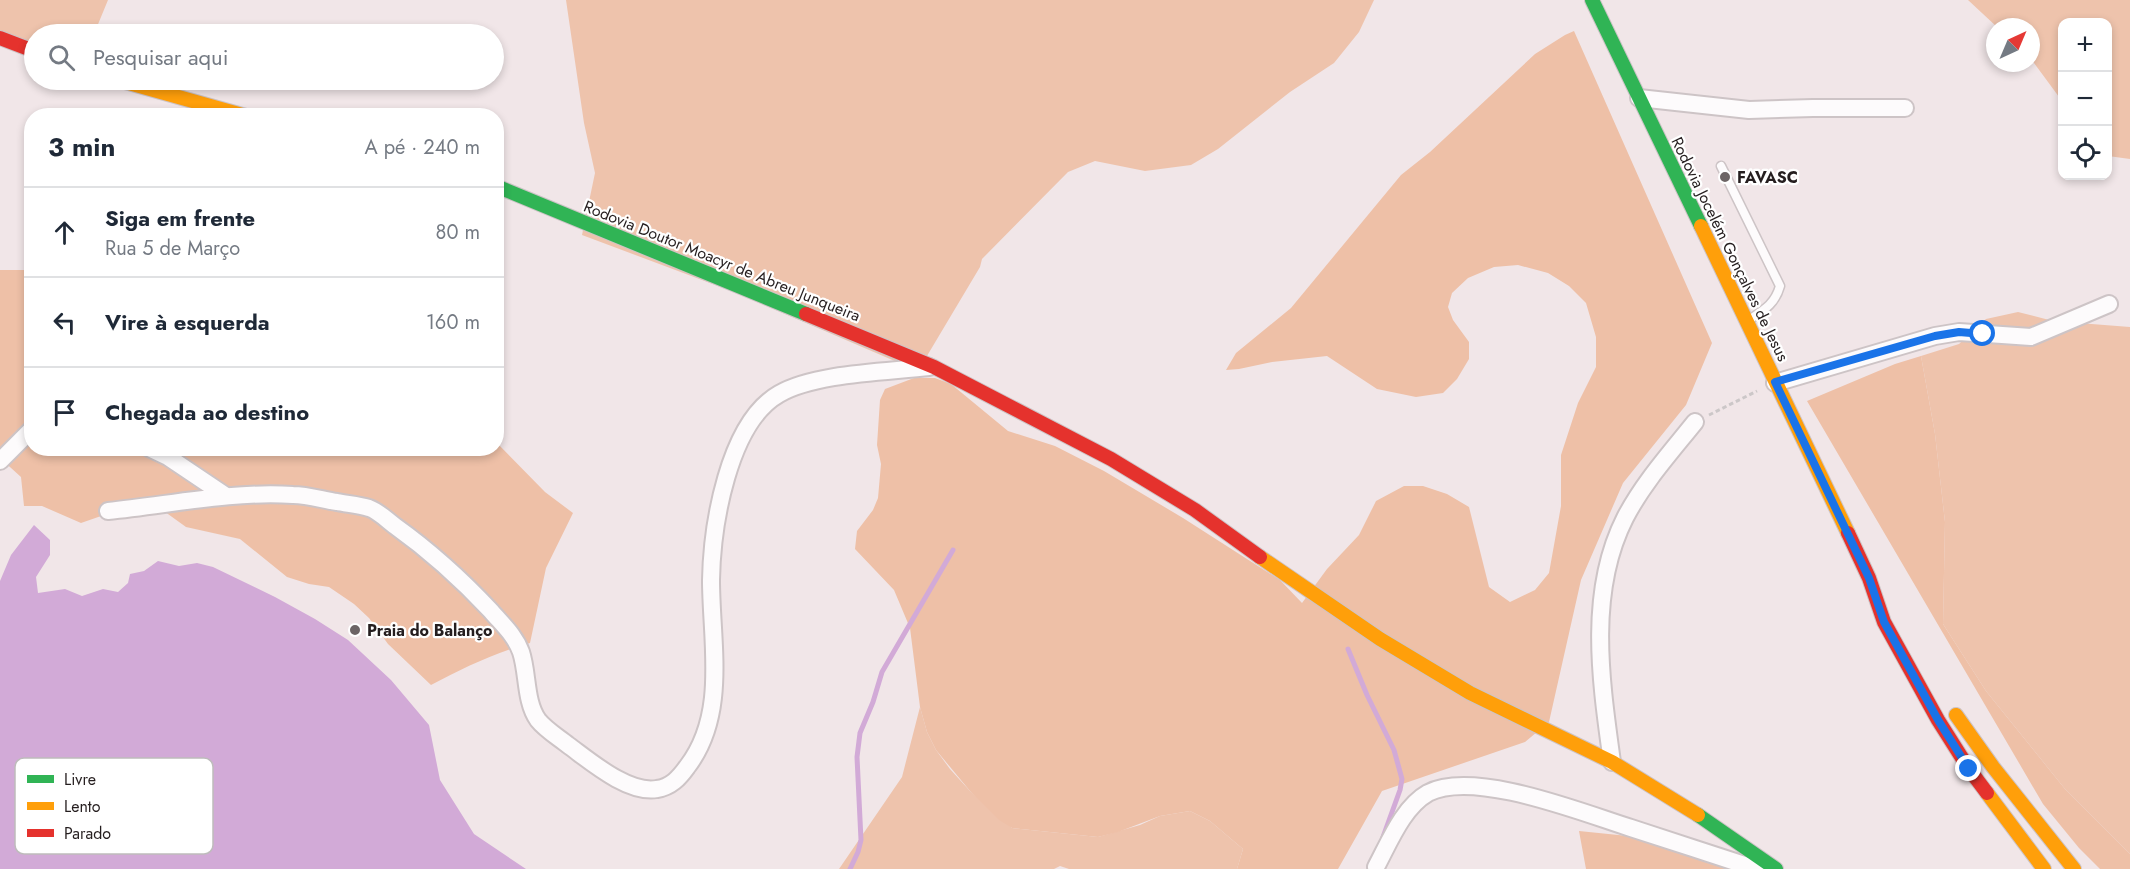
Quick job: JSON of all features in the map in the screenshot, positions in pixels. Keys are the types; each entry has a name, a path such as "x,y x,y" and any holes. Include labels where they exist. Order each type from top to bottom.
{"street":[{"name":"Rodovia Jocelém Gonçalves de Jesus","path":"1592,0 1869,578 1884,622 1938,720 1969,769 2044,869"},
{"path":"0,38 24,47"},
{"path":"154,90 218,108"},
{"path":"1638,98 1749,110 1905,108"},
{"name":"Rodovia Doutor Moacyr de Abreu Junqueira","path":"504,189 934,367 1112,459 1195,510 1287,577 1371,633 1470,693 1612,762 1710,823 1776,869"},
{"path":"1775,382 1935,336 1959,332 2031,337 2109,304"},
{"path":"108,511 155,507 226,496 294,495 371,508 420,544 463,581 511,633 520,652 532,709 541,724 618,780 639,789 654,790 668,786 679,778 691,762 703,738 711,710 715,678 711,580 714,528 725,481 742,437 759,410 777,394 806,382 934,367"},
{"path":"1612,762 1601,668 1603,591 1610,554 1625,518 1645,486 1695,422"},
{"path":"0,461 24,437"},
{"path":"166,456 226,496"},
{"name":"Rodovia Jocelém Gonçalves de Jesus","path":"1869,578 1899,618"},
{"path":"1948,703 1993,767 2074,869"},
{"path":"1376,867 1416,801 1429,792 1452,786 1478,787 1530,796 1757,869"}],"lane":[{"path":"1721,166 1780,286 1778,294 1769,307 1746,322"}],"path":[{"path":"1695,422 1775,382"}],"shaded area":[{"path":"0,0 108,0 98,24 24,24 24,42 0,34"},
{"path":"566,0 1374,0 1359,32 1334,63 1290,92 1218,149 1191,165 1145,171 1095,161 1068,172 982,259 980,267 918,371 734,292 582,235 595,173 584,123"},
{"path":"1968,0 2130,0 2130,159 2112,157 2112,18 2058,18 2058,96 2040,71 2040,18 1987,18"},
{"path":"1574,31 1712,343 1686,405 1623,483 1581,580 1549,722 1525,742 1382,791 1338,869 1237,869 1243,849 1210,821 1190,811 1160,816 1098,837 1012,828 999,820 970,791 936,750 927,732 920,707 910,628 894,590 855,549 857,531 873,510 878,498 881,464 877,445 880,400 885,389 914,378 935,378 951,384 1008,431 1055,446 1104,471 1280,580 1302,603 1327,569 1359,535 1376,501 1404,486 1423,486 1447,494 1469,507 1489,587 1510,602 1535,590 1549,573 1561,506 1561,455 1578,403 1596,367 1596,337 1586,303 1569,286 1548,273 1518,265 1494,267 1468,278 1452,293 1448,307 1453,320 1469,342 1469,359 1457,379 1443,393 1416,397 1377,389 1327,356 1226,370 1236,353 1291,308 1401,175 1430,152 1535,54"},
{"path":"0,270 24,270 24,456 504,456 504,450 545,492 573,513 546,568 530,643 479,661 431,685 388,644 369,618 354,604 329,587 287,577 240,539 186,527 161,509 104,515 81,523 42,506 24,506 21,477 0,458"},
{"path":"2018,312 2053,321 2130,327 2130,854 2065,789 1986,691 1943,624 1945,522 1935,434 1921,356 1959,344 1986,319"},
{"path":"1921,356 1935,434 1945,522 1943,624 1986,691 2065,789 2130,854 2130,869 2100,869 2079,848 2043,804 1807,401 1895,364"},
{"path":"34,525 50,540 50,555 36,577 38,593 65,589 82,596 103,589 118,592 128,583 130,574 144,571 158,561 179,566 197,563 213,567 315,619 348,640 391,680 429,725 440,780 474,834 526,869 0,869 0,581 11,555"},
{"path":"920,707 927,732 936,750 950,769 970,791 1012,828 1098,837 1140,825 1160,816 1190,811 1210,821 1243,849 1237,869 1069,869 1060,866 1054,869 839,869 902,777"},
{"path":"1579,831 1628,836 1739,869 1586,869"}],"waterway":[{"path":"850,869 861,840 857,757 860,733 882,672 953,550"},
{"path":"1348,649 1394,750 1402,779 1383,837"}],"traffic: fast":[{"path":"1592,0 1701,226"},
{"path":"504,189 806,314"},
{"path":"1698,815 1776,869"}],"traffic: slow":[{"path":"154,90 218,108"},
{"path":"1701,226 1848,533"},
{"path":"1260,557 1380,639 1470,693 1612,762 1698,815"},
{"path":"1956,715 1993,767 2074,869"},
{"path":"1987,793 2044,869"}],"traffic: jam":[{"path":"0,38 24,47"},
{"path":"806,314 934,367 1111,459 1195,510 1260,557"},
{"path":"1848,533 1869,578 1884,622 1938,720 1987,793"}],"place":[{"name":"FAVASC","path":"1725,177"},
{"name":"Praia do Balanço","path":"355,630"}],"route":[{"path":"1969,769 1938,720 1884,622 1869,578 1775,382 1935,336 1959,332 1983,334"}]}
